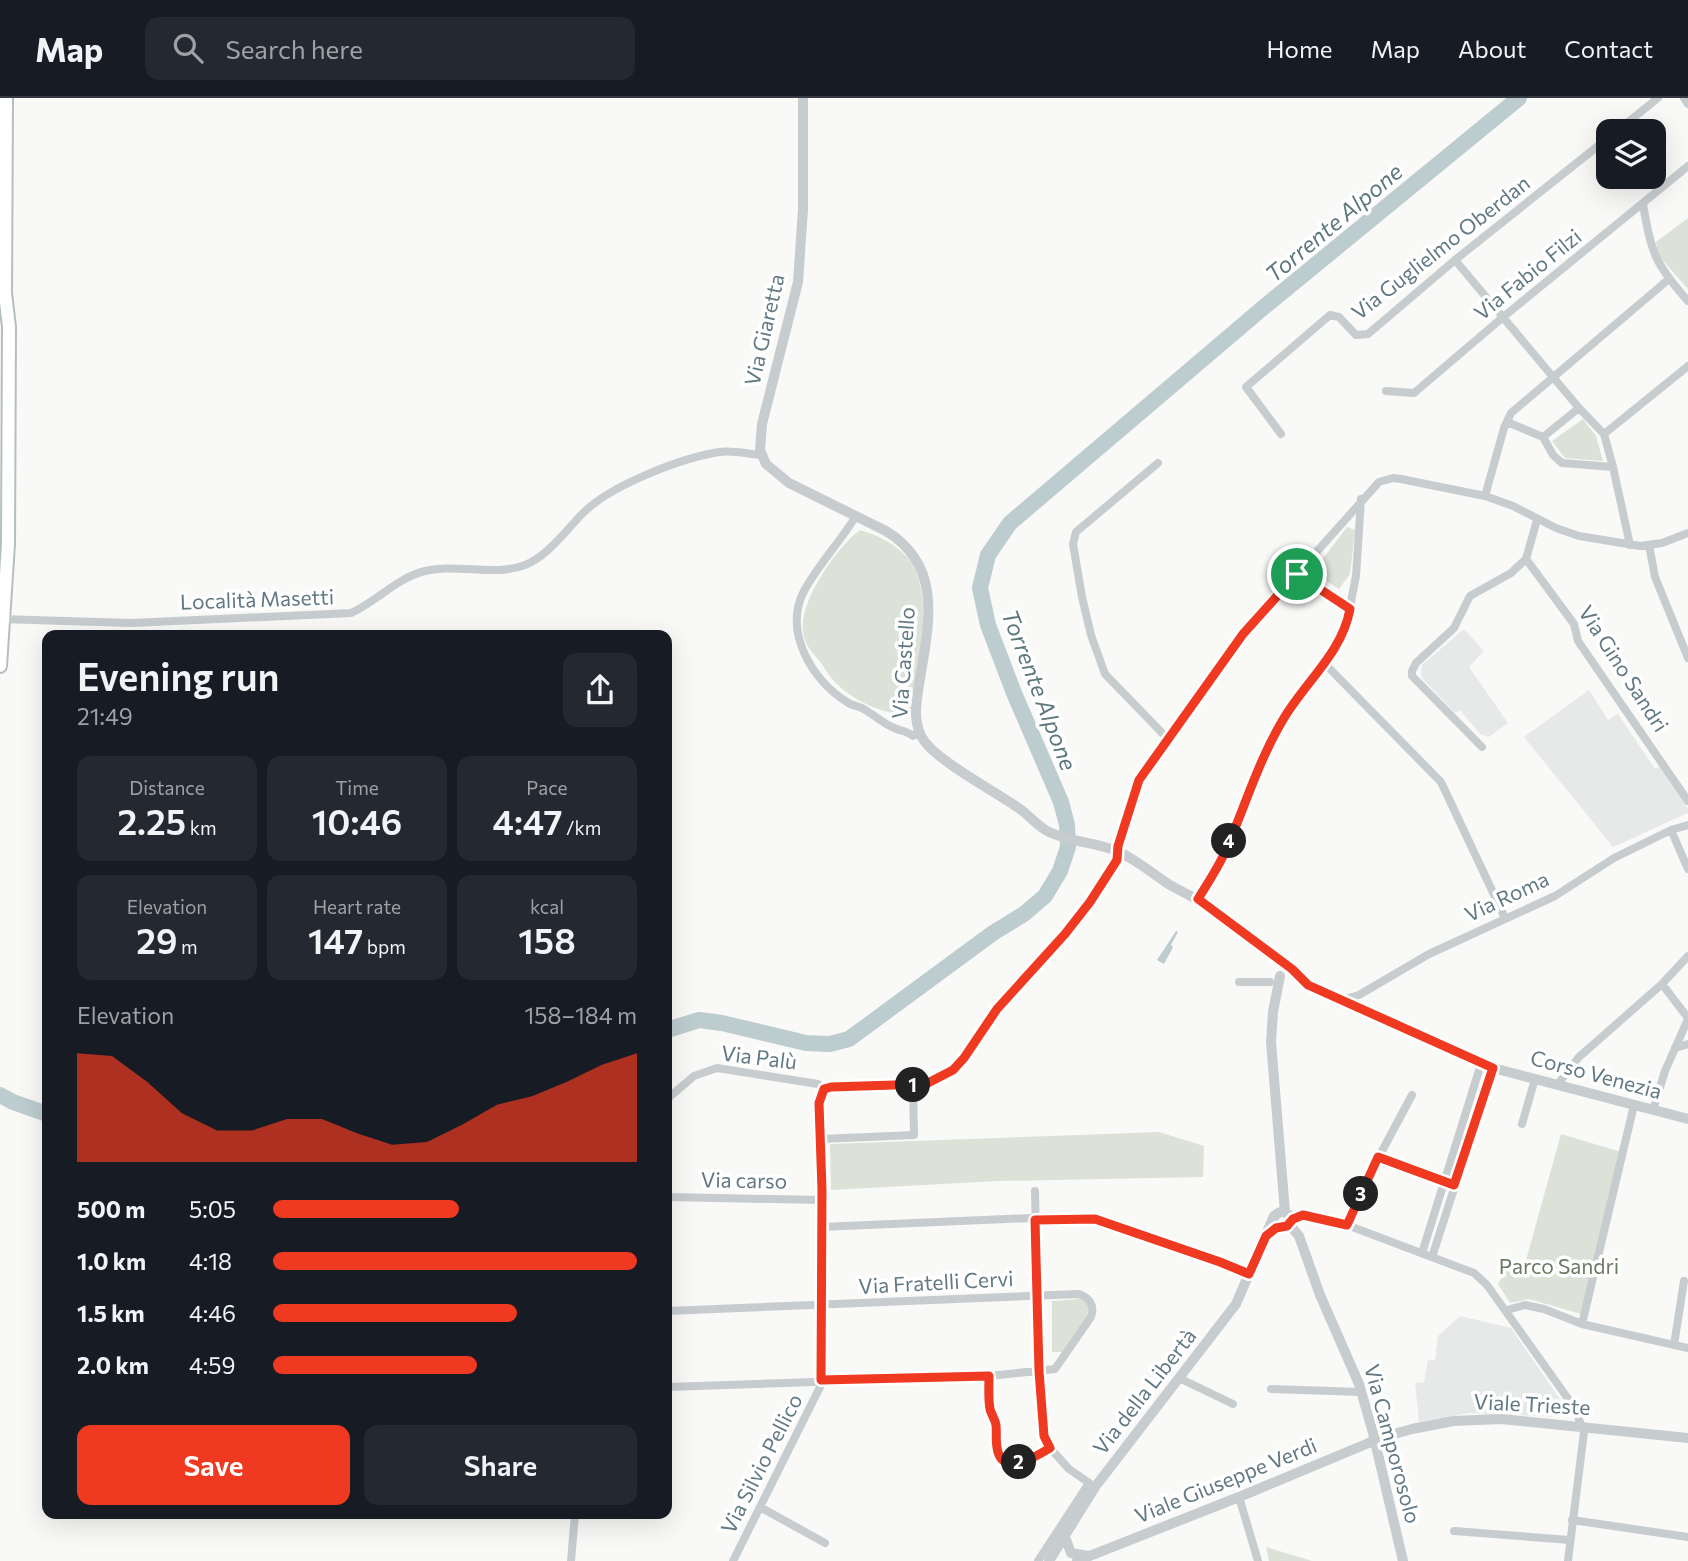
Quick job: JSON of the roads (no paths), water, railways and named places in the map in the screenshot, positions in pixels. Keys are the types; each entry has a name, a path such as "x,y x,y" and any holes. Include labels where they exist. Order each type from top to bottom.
{"main road":[{"path":"0,666 8,530 9,327 3,254 7,211 3,186 6,98"},
{"path":"0,360 5,293"}],"street":[{"name":"Via Giaretta","path":"761,454 762,424 798,282 803,209 803,98"},
{"path":"1632,119 1658,98"},
{"path":"1684,98 1688,104"},
{"name":"Via Guglielmo Oberdan","path":"1281,434 1246,387 1330,315 1339,317 1356,335 1368,334 1455,260 1596,148"},
{"name":"Via Fabio Filzi","path":"1385,391 1414,393 1688,166"},
{"path":"1643,205 1652,253 1688,301"},
{"path":"1455,260 1604,434 1614,467 1630,545"},
{"path":"1485,496 1511,413 1669,279"},
{"path":"1604,434 1688,366"},
{"path":"1543,437 1579,408"},
{"path":"1507,422 1543,437 1553,455 1562,463 1614,467"},
{"name":"Località Masetti","path":"1,619 131,624 351,613 397,583 424,571 510,569 528,564 541,555 586,510 609,493 678,463 721,452 761,454"},
{"path":"761,454 771,470 789,484 856,516"},
{"path":"1158,463 1076,532 1073,544 1085,609 1105,674 1168,739"},
{"name":"Via Palù","path":"672,1095 694,1076 717,1068 818,1084 824,1089 926,1084 953,1070 997,1009 1065,934 1090,902 1117,860 1139,780 1243,634 1379,482 1392,478 1485,496 1513,506 1568,533 1630,545 1662,543 1688,533"},
{"path":"1198,899 1224,854 1251,783 1283,719 1335,649 1346,627 1356,576 1362,499"},
{"name":"Via Castello","path":"919,732 913,736 848,703 808,662 801,644 797,628 803,592 856,516 886,531 907,546 922,569 926,581 926,642 916,713 919,732 925,743 1032,817 1047,832 1118,851 1171,886 1198,899 1265,950 1284,976"},
{"path":"1482,747 1412,676 1412,671 1416,663 1454,628 1471,596 1511,573 1526,559 1537,520"},
{"path":"1649,545 1655,577 1685,645 1688,658"},
{"name":"Via Gino Sandri","path":"1526,559 1574,624 1578,640 1688,801"},
{"path":"1297,574 1350,609"},
{"path":"1324,663 1441,782 1505,918"},
{"name":"Via Roma","path":"1342,1000 1359,995 1429,954 1555,895 1614,858 1671,830 1688,825"},
{"path":"1671,830 1688,869"},
{"path":"1558,1084 1579,1057 1662,984 1688,956"},
{"path":"1239,982 1284,976"},
{"name":"Corso Venezia","path":"1284,976 1493,1068 1688,1119"},
{"name":"Via Camporosolo","path":"1284,976 1275,1001 1271,1054 1283,1216 1299,1236 1320,1296 1362,1392 1404,1561"},
{"path":"1653,1110 1665,1071 1688,1019 1662,984"},
{"path":"1675,1048 1688,1044"},
{"path":"1422,1253 1482,1064"},
{"path":"1432,1257 1493,1068"},
{"path":"1522,1124 1535,1079"},
{"path":"820,1139 914,1135 913,1085"},
{"name":"Via Silvio Pellico","path":"733,1561 821,1385 819,1103 824,1089"},
{"path":"1347,1225 1378,1157 1412,1095"},
{"path":"1582,1324 1634,1105"},
{"path":"1460,1132 1470,1135"},
{"path":"1378,1157 1454,1185"},
{"path":"1035,1191 1039,1371 1044,1436 1050,1448 1069,1469 1092,1485 1052,1552 1038,1561"},
{"name":"Via carso","path":"672,1197 821,1200"},
{"path":"1283,1216 1303,1215 1347,1225 1474,1273 1488,1285 1574,1407 1584,1432 1568,1561"},
{"name":"Via della Libertà","path":"1052,1552 1065,1537 1092,1485 1180,1378 1236,1304 1262,1242 1283,1216"},
{"path":"821,1227 1031,1218 1095,1219 1249,1274"},
{"path":"1674,1345 1684,1281"},
{"name":"Via Fratelli Cervi","path":"672,1311 1079,1294 1091,1302 1094,1309 1091,1317 1059,1366 1039,1371"},
{"path":"1507,1310 1525,1305 1544,1309 1582,1324 1688,1348"},
{"path":"672,1387 989,1376 1039,1371"},
{"path":"989,1376 990,1408 995,1421 997,1450 1001,1459 1012,1464 1035,1458 1050,1448"},
{"path":"1180,1378 1233,1404"},
{"path":"1272,1389 1362,1392"},
{"name":"Viale Trieste","path":"1375,1440 1412,1429 1480,1418 1688,1438"},
{"name":"Viale Giuseppe Verdi","path":"1052,1552 1074,1557 1090,1556 1375,1440"},
{"path":"1239,1497 1258,1561"},
{"path":"760,1507 825,1543"},
{"path":"571,1561 575,1519"},
{"path":"1572,1520 1688,1537"},
{"path":"1454,1531 1570,1540"},
{"path":"1065,1537 1074,1557"}],"waterway":[{"name":"Torrente Alpone","path":"672,1028 699,1020 806,1043 830,1044 849,1039 993,933 1024,914 1045,896 1060,871 1068,847 1067,825 1061,802 988,625 980,588 988,555 1010,523 1264,307 1519,98"},
{"name":"Torrente Alpone","path":"0,1095 42,1112"}],"park label":[{"name":"Parco Sandri","path":"1559,1267"}]}
